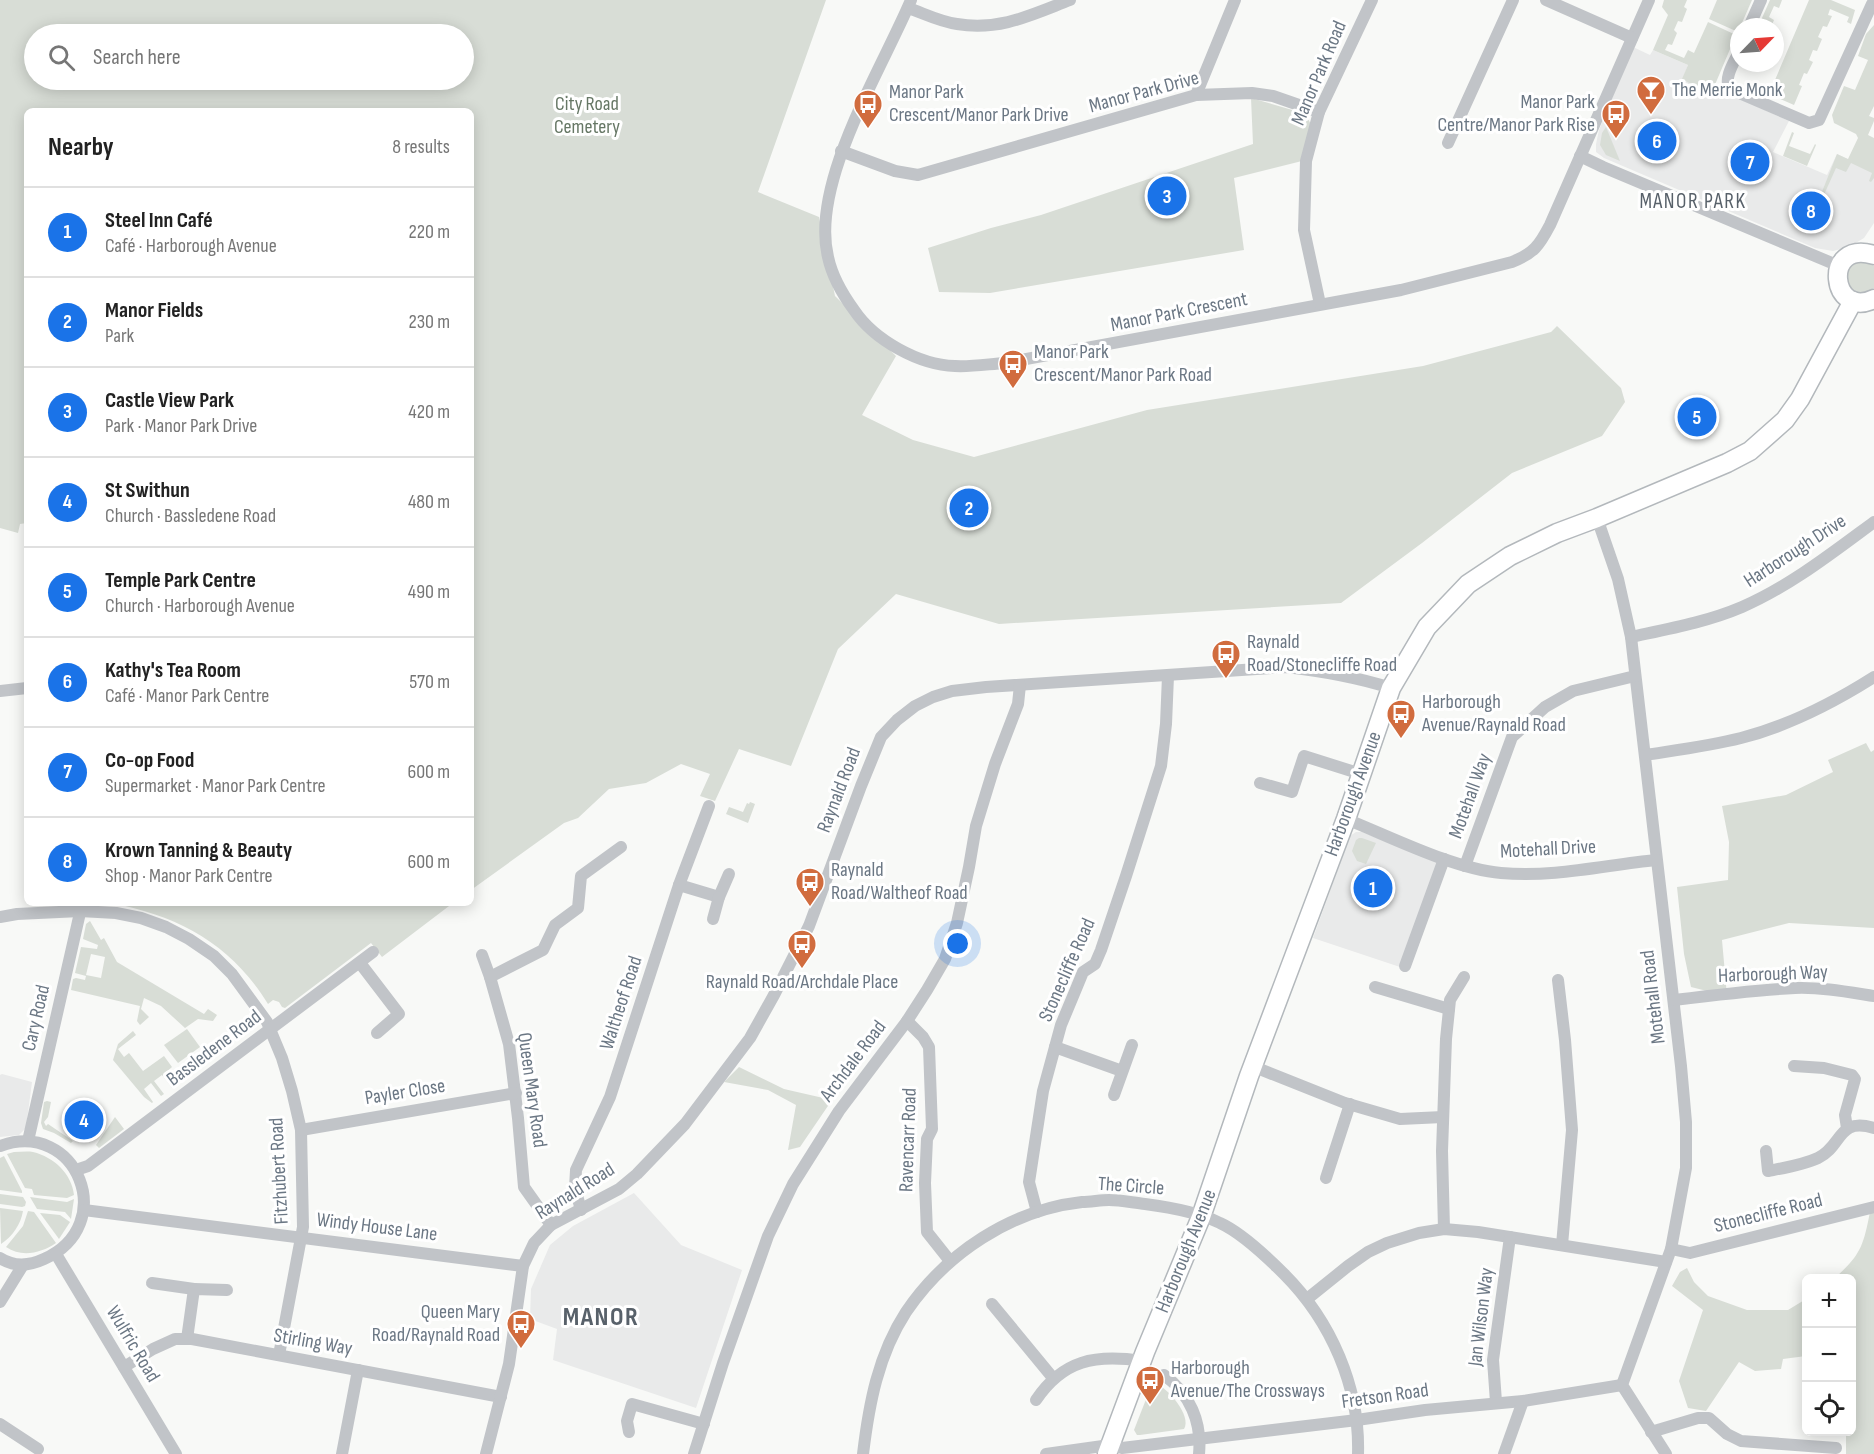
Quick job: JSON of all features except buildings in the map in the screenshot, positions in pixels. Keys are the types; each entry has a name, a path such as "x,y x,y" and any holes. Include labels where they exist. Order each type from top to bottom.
{"street":[{"path":"910,4 956,24 987,26 1019,21 1070,0"},
{"path":"1196,95 1234,0"},
{"name":"Manor Park Road","path":"1320,304 1304,230 1305,161 1319,112 1372,0"},
{"path":"1448,143 1513,0"},
{"path":"1546,0 1632,38"},
{"name":"Manor Park Crescent","path":"910,4 841,151 826,209 828,257 843,295 862,322 885,342 918,358 953,366 1005,363 1401,290 1524,257 1540,244 1649,0"},
{"path":"1753,18 1761,0"},
{"path":"1730,72 1727,80 1730,89 1809,123 1814,123 1819,120 1870,3"},
{"name":"Manor Park Drive","path":"841,151 895,171 918,175 1196,95 1252,93 1274,96 1319,112"},
{"path":"1580,156 1839,267"},
{"path":"1874,254 1854,253 1844,259 1837,275 1838,284 1845,296 1862,303 1874,299"},
{"name":"Harborough Avenue","path":"1111,1451 1142,1361 1201,1217 1252,1066 1346,819 1391,688 1427,627 1468,584 1510,556 1557,533 1726,463 1750,451 1767,438 1785,420 1800,399 1853,301"},
{"name":"Motehall Road","path":"1597,518 1618,579 1631,637 1674,1000 1686,1122 1686,1168 1671,1249 1622,1385"},
{"name":"Harborough Drive","path":"1631,637 1704,620 1742,607 1781,587 1874,522"},
{"name":"Raynald Road","path":"523,1266 534,1243 551,1225 619,1189 637,1174 685,1124 750,1038 809,926 881,737 915,706 952,691 1286,667 1326,671 1391,688"},
{"name":"Stonecliffe Road","path":"1037,1212 1029,1182 1043,1090 1061,1026 1083,972 1095,964 1101,950 1161,766 1168,676"},
{"name":"Motehall Way","path":"1465,866 1512,737 1545,707 1573,692 1635,676"},
{"path":"1646,755 1703,747 1780,726 1821,708 1874,677"},
{"name":"Archdale Road","path":"694,1454 768,1236 793,1184 839,1111 907,1021 945,959 969,867 976,825 995,764 1018,704 1020,685"},
{"path":"0,691 24,688"},
{"path":"1260,783 1292,792 1304,756 1361,774"},
{"name":"Waltheof Road","path":"581,1210 575,1188 576,1170 610,1097 679,885 709,806"},
{"name":"Motehall Drive","path":"1346,819 1444,859 1500,873 1558,872 1656,860"},
{"path":"490,977 543,950 555,925 578,908 581,876 621,847"},
{"path":"1405,966 1444,859"},
{"path":"713,919 729,874"},
{"path":"679,885 719,897"},
{"name":"Fitzhubert Road","path":"0,917 81,907 141,918 166,927 214,956 232,974 257,1007 271,1030 292,1090 301,1130 303,1227 279,1355"},
{"name":"Cary Road","path":"28,1141 81,907"},
{"name":"Bassledene Road","path":"76,1170 88,1166 373,952"},
{"name":"Queen Mary Road","path":"482,955 509,1044 516,1093 524,1187 551,1225"},
{"path":"360,963 399,1014 377,1033"},
{"path":"1444,1229 1442,1151 1446,1039 1450,1000 1464,977"},
{"path":"1558,980 1572,1130 1562,1245"},
{"path":"1375,987 1449,1009"},
{"name":"Harborough Way","path":"1674,1000 1797,988 1874,996"},
{"name":"Ravencarr Road","path":"907,1021 923,1037 928,1047 932,1129 927,1139 925,1183 927,1232 950,1261"},
{"path":"1114,1095 1132,1045"},
{"path":"1055,1047 1122,1071"},
{"path":"1252,1066 1350,1104 1400,1119 1443,1118"},
{"path":"1794,1066 1824,1068 1852,1075 1855,1079 1845,1115 1847,1128"},
{"name":"Payler Close","path":"301,1130 516,1093"},
{"path":"1326,1178 1350,1104"},
{"path":"1766,1151 1768,1172 1821,1157 1847,1128 1856,1124 1874,1128"},
{"path":"0,1146 28,1141 47,1146 63,1156 76,1170 83,1191 84,1210 72,1239 56,1254 23,1265 6,1262 0,1258"},
{"name":"The Circle","path":"863,1454 867,1417 874,1384 882,1362 906,1313 930,1281 950,1261 997,1228 1037,1212 1067,1204 1108,1200 1167,1207 1223,1224 1275,1266 1307,1299 1332,1340 1349,1388 1357,1420 1358,1454"},
{"name":"Stonecliffe Road","path":"1671,1249 1690,1253 1874,1207"},
{"name":"Windy House Lane","path":"84,1210 523,1266"},
{"path":"1307,1299 1368,1252 1387,1243 1419,1233 1444,1229 1478,1232 1666,1262"},
{"name":"Jan Wilson Way","path":"1496,1402 1493,1360 1510,1237"},
{"name":"Wulfric Road","path":"56,1254 176,1454"},
{"path":"0,1302 23,1265"},
{"path":"486,1454 509,1364 523,1266"},
{"path":"152,1283 194,1289 227,1290"},
{"path":"187,1339 194,1289"},
{"path":"992,1304 1053,1378"},
{"name":"Stirling Way","path":"124,1367 153,1349 175,1339 187,1339 501,1397"},
{"path":"1036,1400 1053,1378 1091,1360 1113,1358 1142,1361"},
{"path":"342,1454 358,1370"},
{"path":"1164,1375 1176,1383 1191,1404 1201,1438 1200,1454"},
{"path":"1622,1385 1666,1454"},
{"name":"Fretson Road","path":"1046,1454 1111,1451 1425,1410 1523,1401 1622,1385"},
{"path":"1504,1454 1523,1401"},
{"path":"628,1432 627,1421 632,1404 704,1424"},
{"path":"1651,1432 1698,1418 1709,1418 1727,1434 1741,1442 1836,1448"},
{"path":"0,1424 38,1449"}],"shaded area":[{"path":"1633,47 1650,55 1653,50 1688,65 1683,79 1704,90 1714,87 1789,121 1773,152 1827,175 1837,154 1874,172 1874,223 1864,238 1849,247 1833,251 1815,248 1604,158 1596,152 1599,130"},
{"path":"1356,832 1362,832 1439,863 1400,967 1313,938 1350,836"},
{"path":"0,1075 32,1082 26,1128 19,1135 0,1137"},
{"path":"634,1193 681,1245 742,1270 696,1408 553,1360 557,1329 530,1319 531,1289 550,1245 573,1226"}],"green space":[{"name":"City Road Cemetery","path":"0,0 826,0 758,192 819,217 835,296 896,356 862,415 913,440 974,457 1147,410 1423,366 1551,332 1557,326 1621,388 1625,402 1602,436 1512,473 1341,603 999,624 896,594 838,649 791,766 739,749 715,801 700,796 710,774 681,764 646,783 609,789 578,818 564,823 474,888 474,108 24,108 24,523 20,524 18,533 0,528"},
{"path":"1664,0 1687,0 1684,7 1687,9 1682,22 1678,21 1674,30 1677,33 1672,45 1668,44 1665,50 1684,58 1688,50 1694,53 1708,22 1730,32 1730,49 1714,87 1702,88 1682,79 1688,65 1653,50 1668,15 1662,7"},
{"path":"1717,0 1752,0 1744,18 1730,18 1730,28 1709,19"},
{"path":"1770,0 1782,0 1779,8 1774,6 1769,17 1771,18 1762,18"},
{"path":"1809,0 1831,0 1855,10 1851,24 1847,22 1849,17 1830,9 1828,15 1832,16 1827,27 1823,26 1818,37 1822,39 1817,51 1813,50 1809,60 1813,62 1807,74 1804,73 1799,85 1802,86 1794,105 1769,94 1778,72 1784,72 1784,59"},
{"path":"1874,25 1874,106 1869,116 1874,118 1874,121 1868,135 1874,138 1874,178 1871,182 1869,181 1872,173 1851,163 1846,172 1836,168 1814,217 1822,221 1810,222 1837,154 1848,159 1858,138 1856,134 1834,123 1832,115 1844,86 1855,90 1868,60 1858,56 1866,34"},
{"path":"1251,98 1306,114 1311,125 1302,161 1234,178 1244,250 990,293 939,292 928,248 1041,215 1253,144"},
{"path":"1606,127 1620,161 1606,155 1600,145 1602,133"},
{"path":"1792,132 1794,133 1789,146 1810,154 1816,145 1807,166 1783,156"},
{"path":"1858,261 1869,262 1874,266 1874,288 1867,292 1855,291 1846,282 1846,271 1849,266"},
{"path":"1866,743 1871,752 1874,750 1874,928 1789,923 1722,940 1727,996 1691,987 1684,954 1677,887 1728,880 1729,842 1722,806 1786,795 1833,772 1828,760"},
{"path":"747,803 755,804 748,823 726,814 729,807 743,812"},
{"path":"1359,838 1376,843 1366,864 1357,861 1352,851"},
{"path":"124,906 449,906 382,957 371,943 285,1008 273,1000 268,1004 237,965 201,936 181,925"},
{"path":"90,921 101,940 104,938 117,962 204,1014 208,1009 217,1015 213,1021 198,1019 185,1028 161,1006 144,998 141,1009 149,1017 140,1025 137,1021 140,1006 71,990 73,979 85,980 86,976 75,973 81,947 97,949 98,945 83,939 86,924","holes":["91,954 105,957 101,978 86,975"]},
{"path":"187,1029 200,1047 178,1063 164,1045"},
{"path":"133,1031 136,1035 118,1049 124,1057 129,1053 143,1071 164,1056 172,1067 164,1074 174,1087 172,1088 162,1075 154,1081 164,1094 161,1096 151,1083 144,1089 152,1103 144,1097 113,1060 118,1044"},
{"path":"739,1067 784,1089 832,1100 800,1147 788,1150 796,1105 768,1090 724,1082"},
{"path":"44,1102 51,1102 48,1117 44,1122 46,1126 48,1124 73,1141 71,1143 43,1129 41,1123"},
{"path":"115,1117 124,1129 99,1148 96,1145"},
{"path":"33,1152 55,1162 66,1173 74,1195 67,1198 34,1195 32,1189 25,1188 7,1154"},
{"path":"4,1156 22,1193 0,1190 0,1158"},
{"path":"0,1194 23,1197 26,1202 25,1206 0,1204"},
{"path":"30,1197 67,1202 74,1199 71,1219 65,1212 37,1209"},
{"path":"0,1208 23,1211 15,1230 1,1244"},
{"path":"28,1211 34,1212 56,1243 31,1253 18,1252 6,1247 23,1226"},
{"path":"1874,1211 1874,1454 1846,1454 1846,1436 1856,1436 1856,1274 1839,1274 1860,1249 1870,1212"},
{"path":"40,1213 60,1215 70,1222 59,1239"},
{"path":"1687,1268 1694,1282 1708,1296 1747,1310 1788,1310 1802,1301 1802,1357 1783,1359 1781,1369 1755,1371 1739,1362 1706,1411 1688,1408 1679,1381 1703,1310 1672,1286 1680,1272"},
{"path":"1155,1383 1172,1396 1182,1410 1186,1423 1184,1429 1137,1435 1134,1430 1152,1384"}],"place":[{"name":"The Merrie Monk","path":"1651,116"},
{"name":"Manor Park Crescent/Manor Park Drive","path":"868,130"},
{"name":"Manor Park Centre/Manor Park Rise","path":"1616,140"},
{"name":"Kathy's Tea Room","path":"1657,141"},
{"name":"Co-op Food","path":"1750,162"},
{"name":"Castle View Park","path":"1167,196"},
{"name":"Krown Tanning & Beauty","path":"1811,211"},
{"name":"Manor Park Crescent/Manor Park Road","path":"1013,390"},
{"name":"Temple Park Centre","path":"1697,417"},
{"name":"Manor Fields","path":"969,508"},
{"name":"Raynald Road/Stonecliffe Road","path":"1226,680"},
{"name":"Harborough Avenue/Raynald Road","path":"1401,740"},
{"name":"Steel Inn Café","path":"1373,888"},
{"name":"Raynald Road/Waltheof Road","path":"810,908"},
{"name":"Raynald Road/Archdale Place","path":"802,970"},
{"name":"St Swithun","path":"84,1120"},
{"name":"Queen Mary Road/Raynald Road","path":"521,1350"},
{"name":"Harborough Avenue/The Crossways","path":"1150,1406"}],"district":[{"name":"MANOR PARK","path":"1693,201"},
{"name":"MANOR","path":"601,1317"}]}
